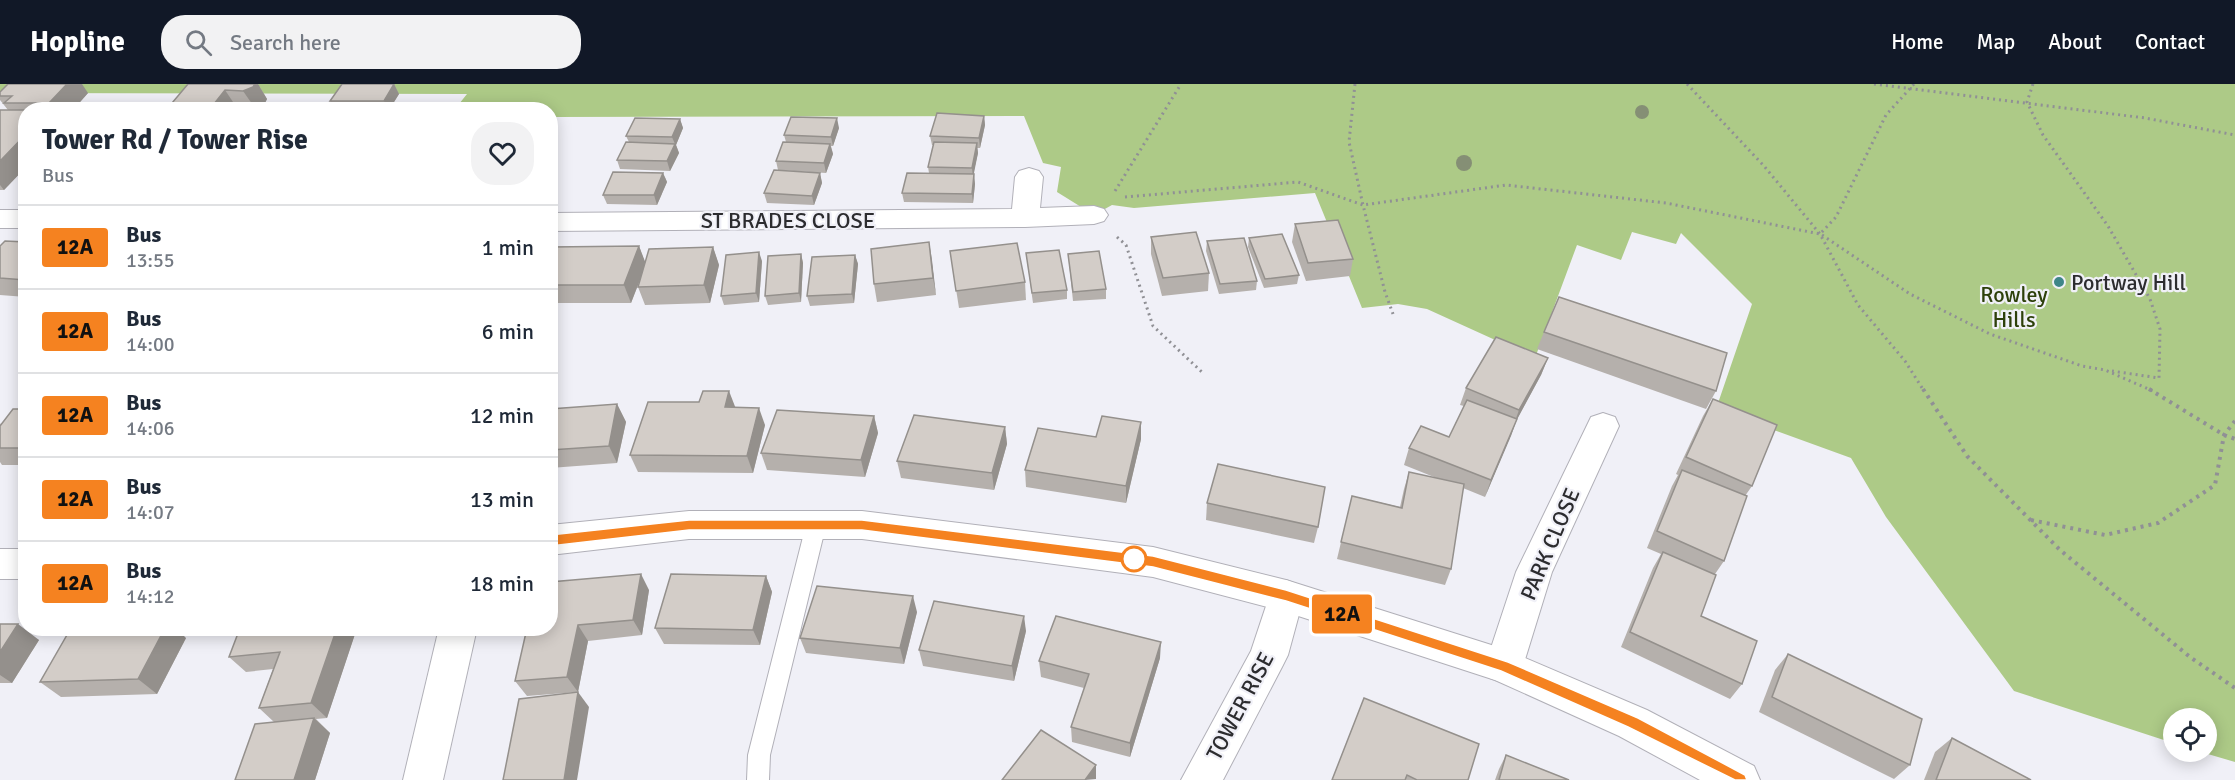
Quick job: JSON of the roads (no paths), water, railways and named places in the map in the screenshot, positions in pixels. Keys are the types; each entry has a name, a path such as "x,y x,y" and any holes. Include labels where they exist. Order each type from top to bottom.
{"street":[{"path":"1025,218 1029,177"},
{"name":"ST BRADES CLOSE","path":"558,222 1025,218 1102,207"},
{"path":"0,219 18,219"},
{"name":"PARK CLOSE","path":"1504,666 1534,572 1603,426"},
{"path":"558,539 689,525 862,525 1153,562 1286,596 1504,666 1633,723 1740,780"},
{"path":"0,564 18,564"},
{"name":"TOWER RISE","path":"1201,780 1269,655 1286,596"},
{"path":"423,780 456,636"}],"lane":[{"path":"758,780 759,755 816,525"}],"place":[{"name":"Portway Hill","path":"2059,282"}],"park label":[{"name":"Rowley Hills","path":"2014,306"}]}
